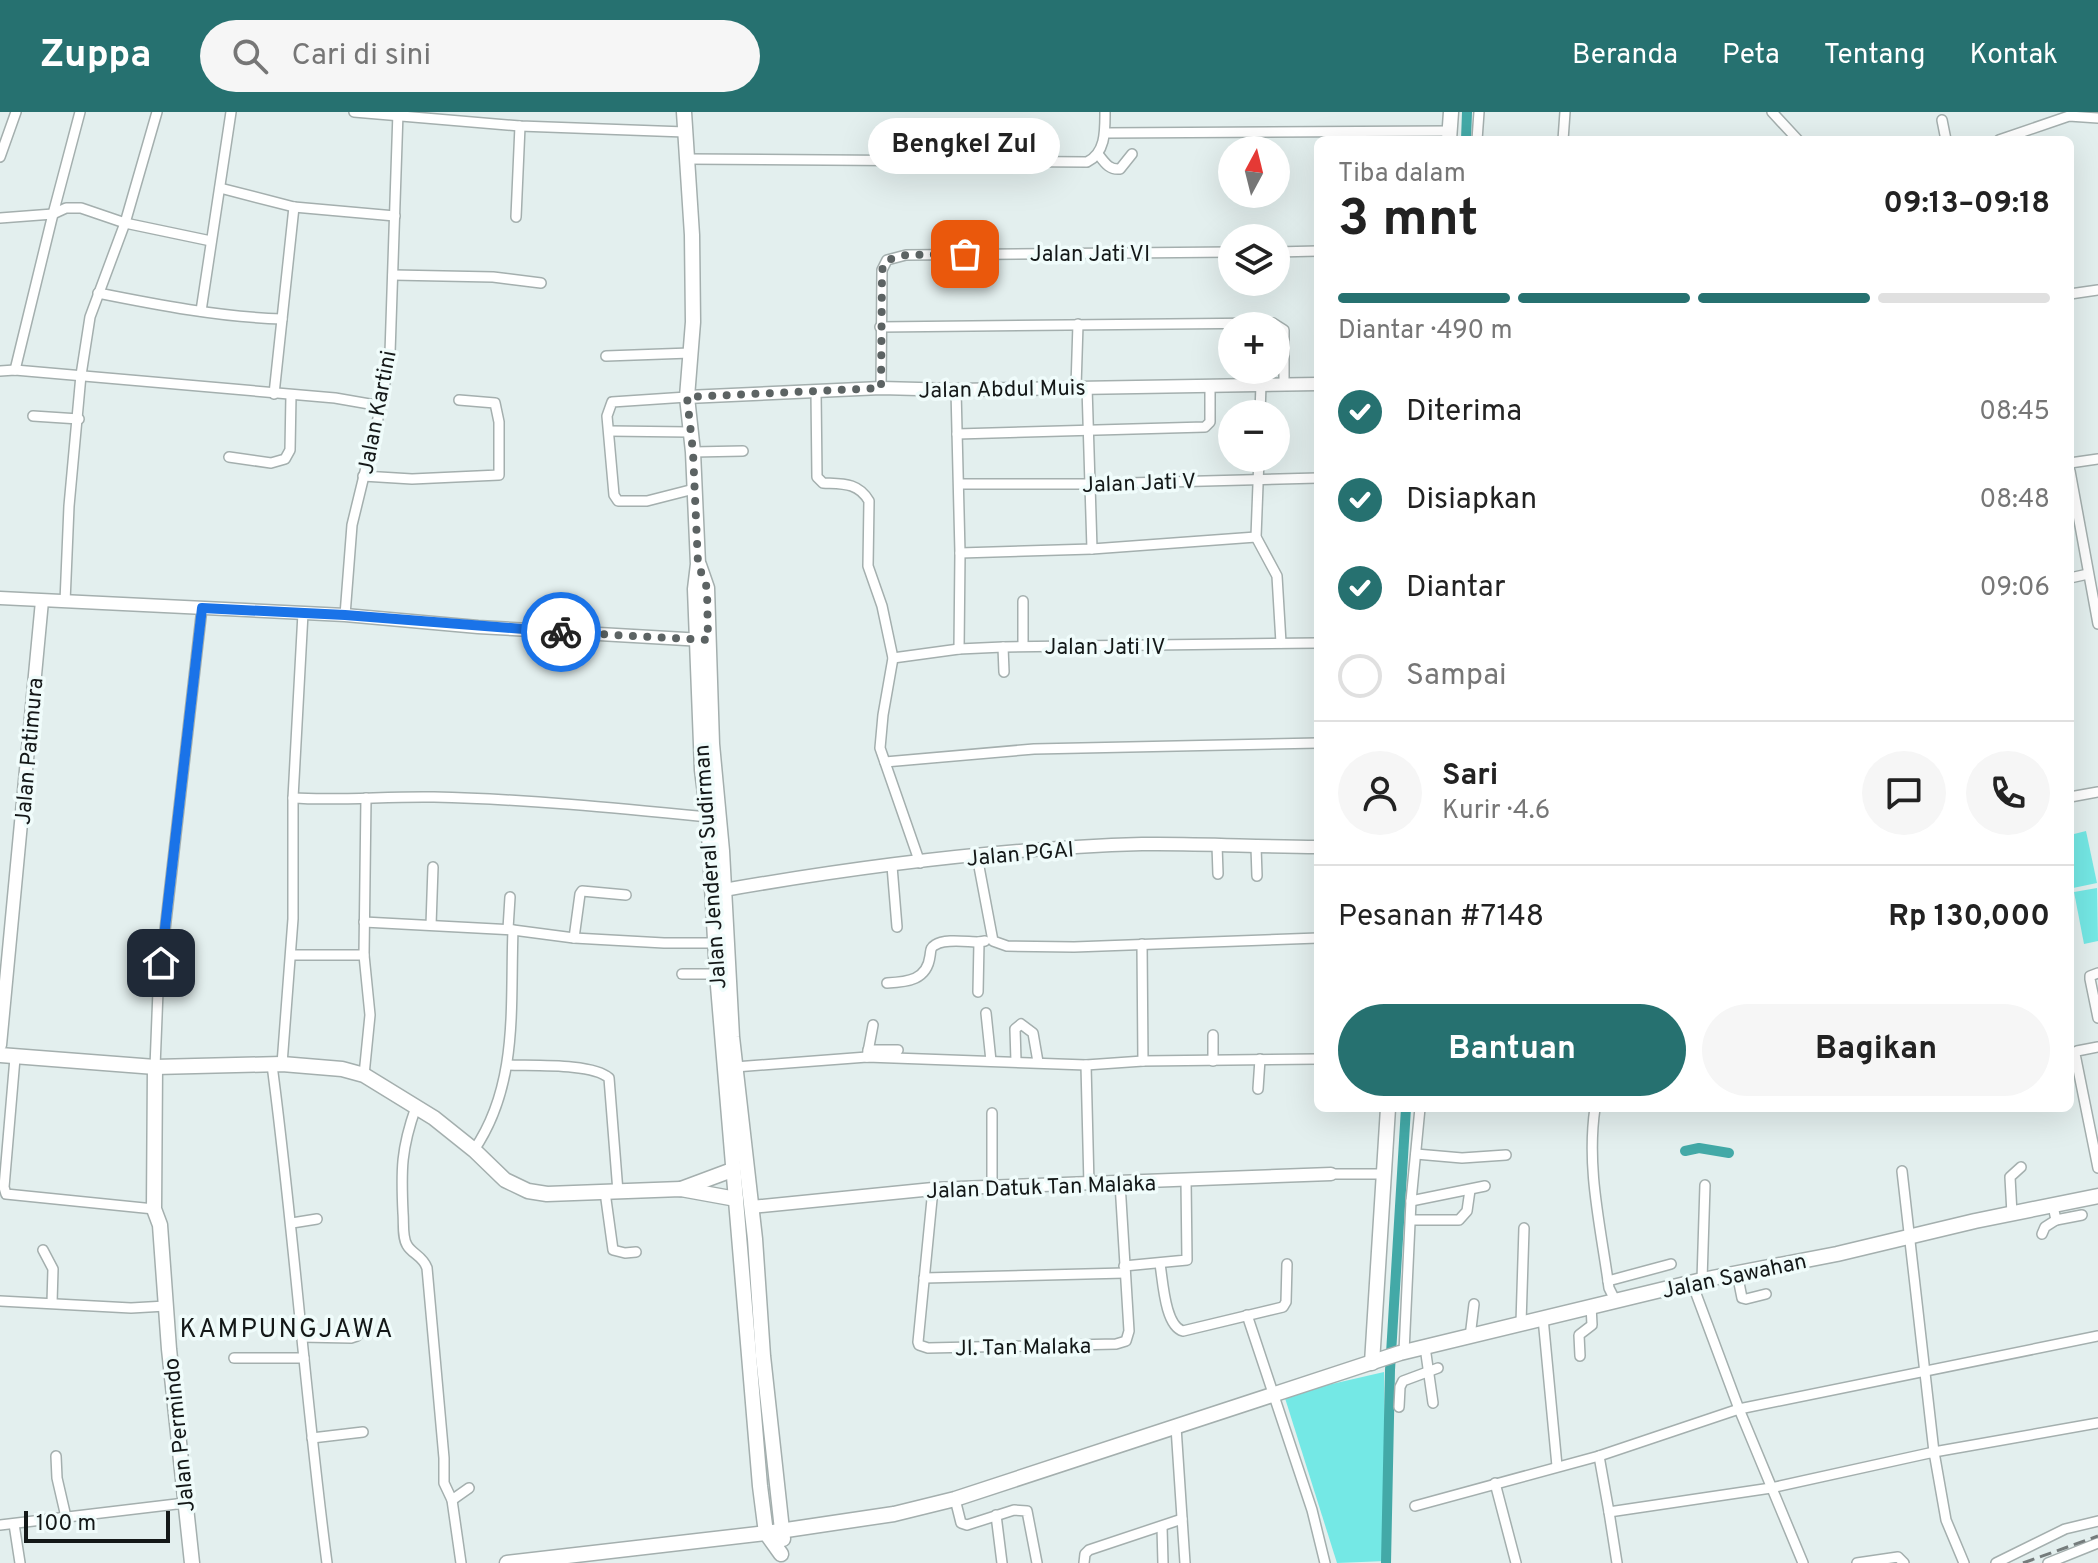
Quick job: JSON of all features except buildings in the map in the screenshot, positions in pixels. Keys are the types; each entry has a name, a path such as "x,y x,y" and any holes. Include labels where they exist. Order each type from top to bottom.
{"main road":[{"name":"Jalan Jenderal Sudirman","path":"684,112 692,244 687,397 698,564 695,589 703,640 701,762 708,817 732,1170 766,1533"},
{"path":"1450,136 1451,112"},
{"path":"703,640 735,1067 783,1530 782,1558"},
{"path":"8,1057 155,1067 318,1065 364,1075 416,1107 474,1150 505,1180 528,1191 547,1194 681,1189 736,1199"},
{"name":"Jalan Permindo","path":"155,1067 154,1209 160,1225 192,1563"},
{"path":"1375,1362 1388,1112"},
{"path":"681,1189 732,1170"},
{"name":"Jalan Sawahan","path":"783,1530 894,1514 955,1499 1425,1347 1697,1281 1837,1254 2012,1214 2054,1213 2098,1196"},
{"path":"507,1563 783,1530"},
{"path":"766,1533 782,1558"}],"street":[{"path":"0,157 16,112"},
{"path":"15,370 80,112"},
{"path":"65,602 69,506 81,375 90,317 125,223 157,112"},
{"path":"201,311 231,112"},
{"path":"354,112 398,113 520,126 685,132"},
{"path":"687,159 1087,162 1098,154 1105,133 1105,112"},
{"path":"1477,136 1479,112"},
{"path":"1563,136 1565,112"},
{"name":"Jalan Kartini","path":"345,615 352,525 381,406 390,353 398,113"},
{"path":"1775,113 1795,136"},
{"path":"2011,136 2069,116 2098,118"},
{"path":"1942,120 1945,136"},
{"path":"516,217 520,126"},
{"path":"1105,133 1450,136"},
{"path":"1098,154 1114,170 1120,169 1132,154"},
{"path":"220,188 294,207 395,216"},
{"path":"274,394 294,207"},
{"path":"0,218 53,214 66,208 81,208 125,223 211,241"},
{"path":"1290,252 1314,251"},
{"name":"Jalan Jati VI","path":"881,388 882,270 887,260 893,257 1218,252"},
{"path":"393,275 493,277 541,283"},
{"path":"2074,293 2098,290"},
{"path":"98,293 201,311 282,319"},
{"path":"1078,324 1082,387 1089,430 1092,549"},
{"path":"880,327 1218,324"},
{"path":"606,356 690,353"},
{"path":"0,371 81,375 381,406"},
{"path":"1260,400 1261,384"},
{"name":"Jalan Abdul Muis","path":"687,397 881,388 956,390 1261,384"},
{"name":"Jalan Abdul Muis","path":"1290,384 1314,384"},
{"path":"957,434 1205,427 1210,417 1210,385"},
{"path":"956,390 959,649"},
{"path":"816,392 817,477 823,483 845,483 863,492 869,501 868,566 882,606 893,658 879,739 920,863"},
{"path":"229,457 271,463 285,459 290,450 291,395"},
{"path":"687,397 612,402 607,416 614,495 618,501 647,501 694,489"},
{"path":"363,476 442,479 499,475 499,422 495,403 459,400"},
{"path":"33,416 79,419"},
{"path":"609,431 689,432"},
{"path":"693,452 743,451"},
{"path":"2074,462 2098,459"},
{"path":"1259,472 1256,537 1277,576 1281,643"},
{"name":"Jalan Jati V","path":"959,484 1314,478"},
{"path":"2074,494 2098,624"},
{"path":"960,553 1092,549 1256,537"},
{"path":"2074,577 2088,574"},
{"path":"0,598 345,615 478,627 703,640"},
{"name":"Jalan Patimura","path":"0,1045 42,601"},
{"path":"1023,601 1023,646"},
{"path":"155,1067 158,991 202,608"},
{"path":"303,613 293,798 291,955 277,1065 312,1438 327,1563"},
{"name":"Jalan Jati IV","path":"893,658 959,649 1023,646 1314,643"},
{"path":"1003,647 1004,672"},
{"path":"885,762 1034,749 1314,743"},
{"path":"2074,796 2098,792"},
{"path":"293,798 449,798 612,807 708,817"},
{"path":"364,1075 370,1015 364,955 366,798"},
{"name":"Jalan PGAI","path":"724,890 800,877 1033,850 1141,844 1314,847"},
{"path":"1217,845 1218,874"},
{"path":"1256,847 1257,876"},
{"path":"977,856 993,941"},
{"path":"892,866 897,927"},
{"path":"431,925 433,867"},
{"path":"574,938 582,891 626,895"},
{"path":"474,1150 487,1132 499,1104 508,1065 510,897"},
{"path":"364,922 511,930 574,938 716,943"},
{"path":"887,983 908,982 920,976 928,967 931,948 943,942 993,941 1007,946 1074,947 1314,938"},
{"path":"978,992 979,942"},
{"path":"1142,944 1143,1061"},
{"path":"291,955 364,955"},
{"path":"2098,973 2090,976 2098,1018"},
{"path":"682,974 717,974"},
{"path":"986,1013 991,1061"},
{"path":"1016,1061 1015,1029 1021,1024 1033,1033 1038,1062"},
{"path":"868,1053 873,1025"},
{"path":"1213,1035 1213,1061"},
{"path":"2098,1047 2075,1054 2098,1168"},
{"path":"735,1067 898,1050"},
{"path":"868,1053 1086,1065 1143,1061 1314,1059"},
{"path":"8,1057 6,1194 154,1209"},
{"path":"1258,1089 1260,1059"},
{"path":"508,1065 591,1069 609,1078 613,1250 636,1252"},
{"path":"1086,1065 1089,1185"},
{"path":"416,1107 401,1163 404,1235 408,1247 424,1260 427,1268 444,1483 452,1500 461,1563"},
{"path":"1402,1353 1420,1112"},
{"path":"1594,1112 1590,1141 1592,1170 1608,1281 1615,1300"},
{"path":"992,1113 992,1187"},
{"path":"1416,1154 1462,1158 1506,1155"},
{"path":"2012,1214 2010,1177 2021,1167"},
{"path":"1902,1171 1934,1452 1946,1520 1964,1563"},
{"path":"1331,1174 1383,1174"},
{"name":"Jalan Datuk Tan Malaka","path":"751,1207 933,1189 1331,1174"},
{"path":"924,1278 1124,1269 1183,1262 1188,1258 1186,1180"},
{"name":"Jl. Tan Malaka","path":"933,1189 918,1342 924,1347 1116,1344 1126,1341 1129,1331 1120,1183"},
{"path":"1705,1185 1697,1281 1739,1409 1803,1563"},
{"path":"1411,1201 1485,1186"},
{"path":"1411,1220 1459,1220 1467,1211 1470,1190"},
{"path":"2042,1234 2054,1213 2082,1215"},
{"path":"292,1223 317,1219"},
{"path":"1521,1323 1524,1228"},
{"path":"43,1250 53,1269 52,1303"},
{"path":"1160,1264 1171,1322 1183,1331 1261,1314 1285,1305 1287,1264"},
{"path":"1608,1281 1671,1264"},
{"path":"1737,1273 1742,1298 1766,1294"},
{"path":"0,1301 131,1308 166,1306"},
{"path":"1470,1337 1474,1304"},
{"path":"1580,1356 1579,1335 1592,1325 1591,1305"},
{"path":"1247,1315 1312,1510 1325,1563"},
{"path":"1543,1318 1557,1466"},
{"path":"302,1337 351,1338 357,1336 361,1329"},
{"path":"1415,1506 1599,1456 1739,1409 2098,1336"},
{"path":"1425,1347 1433,1403"},
{"path":"234,1358 304,1358"},
{"path":"1399,1407 1403,1381 1438,1368"},
{"path":"1609,1512 1771,1488 1934,1452 2098,1423"},
{"path":"1176,1427 1185,1563"},
{"path":"312,1438 363,1432"},
{"path":"56,1456 57,1478 66,1517"},
{"path":"1599,1456 1617,1563"},
{"path":"1495,1483 1516,1563"},
{"path":"452,1500 469,1488"},
{"path":"955,1499 957,1514 964,1525 1014,1510 1027,1511 1037,1563"},
{"path":"0,1525 185,1503"},
{"path":"996,1515 1002,1563"},
{"path":"1084,1563 1089,1550 1182,1519"},
{"path":"1996,1563 2065,1529 2098,1521"},
{"path":"14,1524 20,1563"},
{"path":"1162,1527 1163,1563"},
{"path":"2048,1563 2098,1543"},
{"path":"1857,1563 1898,1557 1904,1563"}],"shaded area":[{"path":"2086,831 2097,883 2074,888 2074,834"},
{"path":"2097,888 2098,941 2084,944 2074,892"},
{"path":"1384,1372 1386,1561 1337,1563 1284,1395"}],"waterway":[{"path":"1466,136 1467,112"},
{"path":"1386,1563 1390,1370 1406,1112"},
{"path":"1685,1151 1699,1148 1729,1153"}],"railway":[{"path":"2023,1563 2098,1536"}],"way so far":[{"path":"561,632 708,640 707,588 698,564 687,397 881,388 882,270 887,260 906,255 965,254"}],"place":[{"name":"Bengkel Zul","path":"965,254"}],"district":[{"name":"KAMPUNGJAWA","path":"287,1328"}],"route":[{"path":"161,963 202,608 345,615 561,632"}]}
